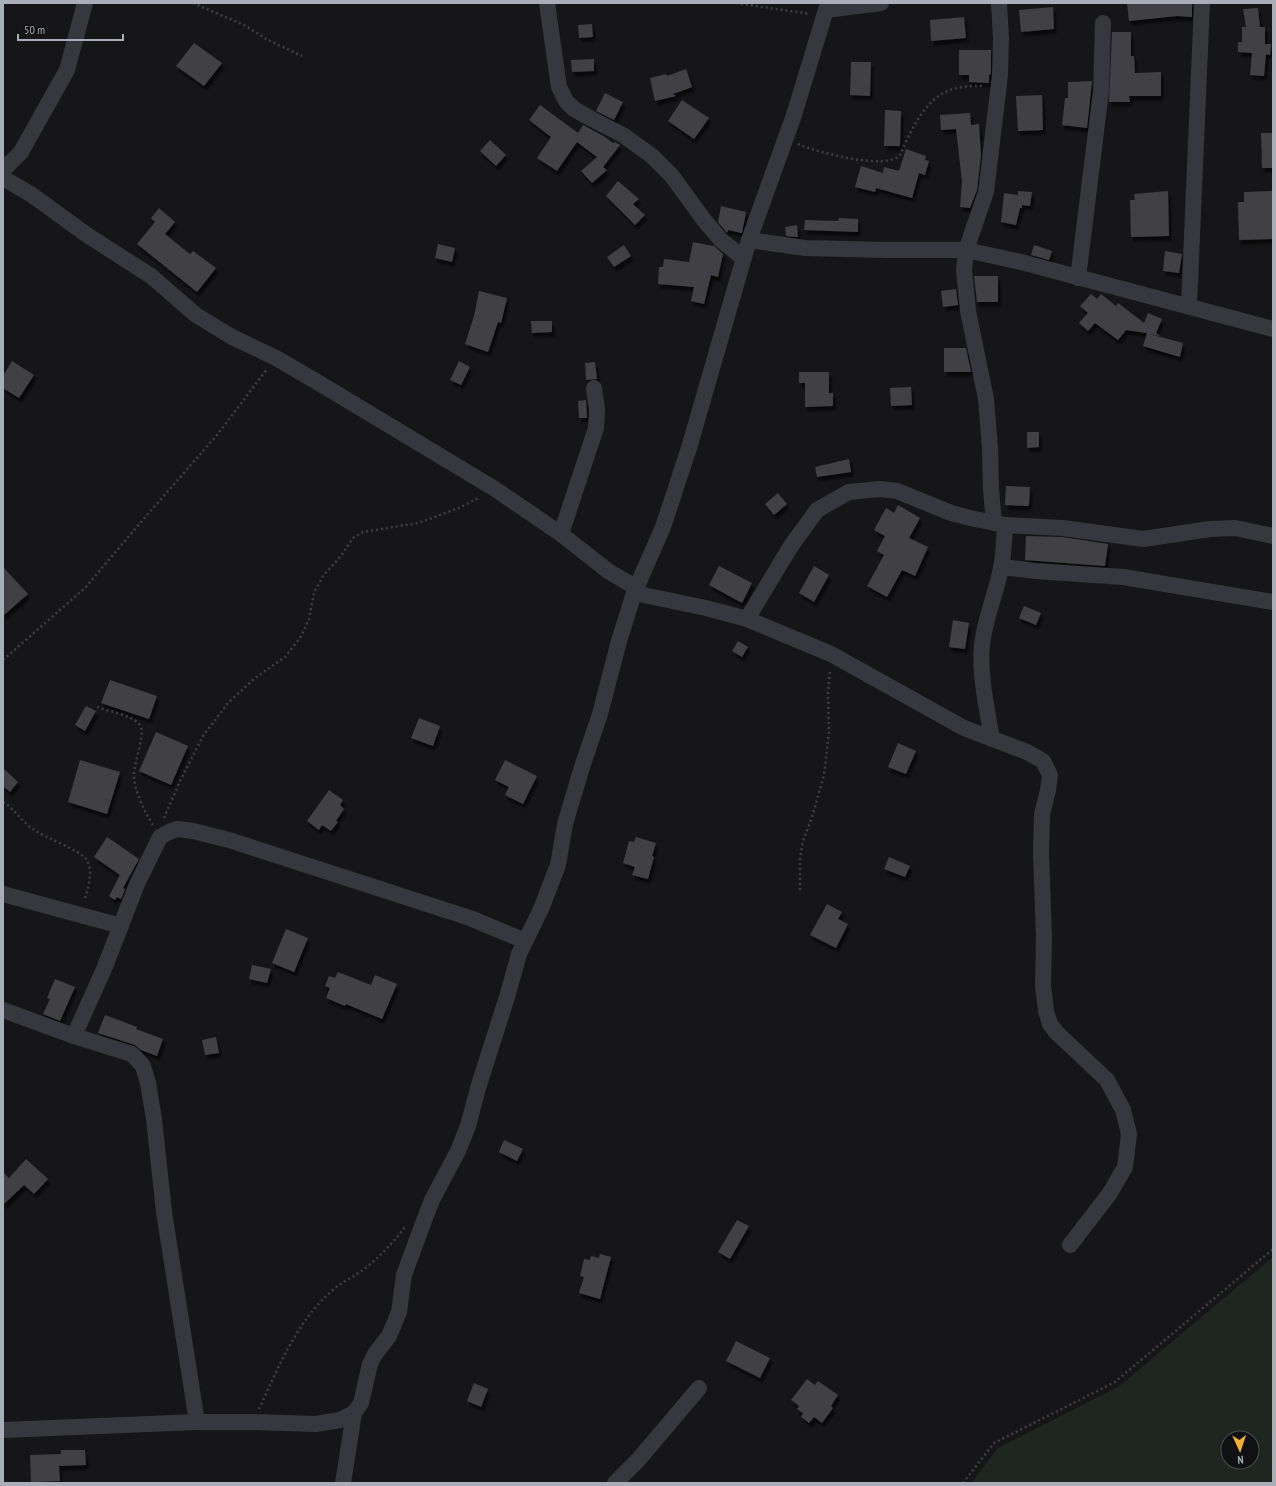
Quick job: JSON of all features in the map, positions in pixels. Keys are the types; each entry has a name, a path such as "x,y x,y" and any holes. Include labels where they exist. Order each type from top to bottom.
{"street":[{"path":"3,170 21,152 67,70 85,3"},
{"path":"547,3 559,87 566,101 574,109 623,135 652,156 672,176 712,230 721,240 743,258"},
{"path":"343,1483 354,1413 361,1403 370,1364 375,1354 389,1336 396,1319 404,1275 432,1200 458,1151 468,1126 478,1088 508,997 519,954 541,909 558,865 565,824 600,714 619,642 635,591 662,527 689,448 743,258 794,115 826,10 881,3"},
{"path":"992,739 982,665 982,646 984,630 1002,567 999,524 991,489 990,448 986,399 968,311 964,270 966,250 986,192 998,86 1001,38 999,3"},
{"path":"1189,306 1202,3"},
{"path":"1078,278 1101,91 1103,23"},
{"path":"3,178 32,195 87,235 151,276 196,315 232,337 276,358 495,489 561,534 635,591 747,619 831,654 964,728 1027,752 1043,761 1050,775 1042,814 1041,854 1044,936 1043,986 1046,1011 1050,1024 1057,1033 1107,1080 1123,1110 1129,1134 1125,1168 1110,1193 1070,1245"},
{"path":"749,240 805,248 966,250 1021,262 1189,306 1273,330"},
{"path":"561,534 596,428 594,388"},
{"path":"747,619 791,546 817,510 849,492 880,489 897,491 951,513 999,524 1063,528 1144,538 1210,529 1235,528 1273,536"},
{"path":"1002,567 1123,577 1273,602"},
{"path":"74,1036 104,969 159,835 178,829 193,831 228,840 470,918 525,941"},
{"path":"3,894 121,926"},
{"path":"3,1010 74,1036 132,1054 143,1066 148,1083 154,1119 164,1212 197,1422"},
{"path":"615,1483 639,1459 699,1388"},
{"path":"3,1430 197,1422 316,1424 340,1420 354,1413"}],"path":[{"path":"193,3 246,26 266,39 302,56"},
{"path":"736,3 826,10"},
{"path":"785,138 804,147 841,157 865,161 892,160 900,155 917,118 939,95 953,88 969,86 998,86"},
{"path":"3,660 86,588 217,435 276,358"},
{"path":"159,835 180,781 203,736 228,703 255,678 284,657 300,638 309,619 314,593 323,576 341,556 353,538 363,532 418,523 459,508 495,489"},
{"path":"800,890 800,858 802,847 824,775 829,732 828,694 831,654"},
{"path":"97,707 132,719 140,724 143,730 133,774 136,788 159,835"},
{"path":"3,802 31,828 51,840 76,851 87,860 89,869 89,888 79,914"},
{"path":"253,1422 288,1348 304,1320 334,1289 361,1271 383,1253 407,1224"},
{"path":"963,1483 994,1443 1115,1382 1273,1248"}],"shaded area":[{"path":"1273,1257 1273,1483 971,1483 998,1448 1118,1387"}],"building":[{"path":"1127,3 1192,3 1192,17 1177,16 1129,21"},
{"path":"1053,7 1054,29 1021,32 1019,10"},
{"path":"1258,8 1260,27 1265,27 1265,44 1271,44 1270,55 1266,54 1264,76 1250,75 1252,53 1238,52 1238,42 1242,42 1242,27 1246,27 1243,9"},
{"path":"964,17 966,38 931,41 930,20"},
{"path":"592,24 593,37 579,38 578,25"},
{"path":"1112,32 1131,32 1131,56 1134,56 1135,73 1161,72 1161,96 1129,96 1130,102 1109,102"},
{"path":"194,43 222,63 204,86 176,66"},
{"path":"959,50 991,50 991,74 989,75 989,83 969,82 969,75 959,75"},
{"path":"594,59 594,71 572,72 571,60"},
{"path":"851,62 871,62 870,96 850,95"},
{"path":"686,69 692,87 673,94 676,96 655,101 650,78 666,74 667,76"},
{"path":"1092,81 1087,128 1062,125 1065,98 1068,98 1068,82"},
{"path":"605,93 623,102 614,120 596,111"},
{"path":"1042,95 1043,130 1018,131 1016,96"},
{"path":"682,100 709,118 694,139 668,121"},
{"path":"540,105 578,133 583,125 613,143 615,142 620,145 603,167 607,170 592,183 581,171 597,157 577,142 557,171 537,158 551,137 529,120"},
{"path":"885,110 901,111 900,146 884,146"},
{"path":"970,113 971,125 979,124 981,155 977,190 970,208 960,207 962,181 956,129 941,130 940,115"},
{"path":"1261,133 1273,133 1273,168 1262,168"},
{"path":"490,140 506,155 496,166 480,151"},
{"path":"906,149 926,156 925,160 929,161 925,175 919,173 912,198 876,188 875,192 855,187 861,166 883,173 884,167 899,171"},
{"path":"618,181 639,199 633,204 645,215 635,225 606,196"},
{"path":"1018,191 1032,192 1030,206 1022,205 1016,225 1001,222 1004,193 1018,195"},
{"path":"1168,191 1169,236 1131,237 1130,200 1135,200 1134,194"},
{"path":"1273,191 1273,239 1239,240 1238,202 1244,202 1244,192"},
{"path":"721,206 746,212 742,233 728,230 727,233 718,222"},
{"path":"159,208 175,222 165,234 190,254 193,251 216,268 197,292 137,244 155,222 151,218"},
{"path":"839,218 858,219 858,232 804,230 805,220 838,221"},
{"path":"797,225 798,237 786,236 785,227"},
{"path":"693,242 713,245 723,254 718,277 711,275 704,304 691,301 694,287 658,284 659,267 663,267 664,259 689,262"},
{"path":"438,244 455,248 452,262 435,258"},
{"path":"624,245 631,256 614,267 607,257"},
{"path":"1034,245 1052,251 1049,260 1031,255"},
{"path":"1165,251 1182,254 1179,273 1163,271"},
{"path":"974,276 998,276 998,302 977,302"},
{"path":"956,289 958,305 943,307 941,291"},
{"path":"479,291 507,298 501,323 498,322 488,352 465,344 474,316"},
{"path":"1091,294 1097,299 1101,294 1116,306 1118,303 1144,323 1148,313 1162,319 1156,333 1160,336 1149,334 1183,343 1180,357 1143,346 1147,333 1126,330 1118,340 1095,323 1088,331 1079,323 1088,313 1080,306"},
{"path":"531,321 552,321 552,332 532,333"},
{"path":"944,348 966,348 971,372 944,372"},
{"path":"12,361 34,375 19,398 3,388 3,376"},
{"path":"459,361 470,367 461,385 450,380"},
{"path":"595,362 597,379 586,380 585,363"},
{"path":"799,372 829,372 829,393 833,393 833,406 805,407 805,383 799,383"},
{"path":"911,387 912,405 891,406 890,388"},
{"path":"586,400 587,418 579,418 578,401"},
{"path":"1027,432 1039,432 1039,447 1027,448"},
{"path":"849,459 851,472 817,477 815,467"},
{"path":"1006,486 1030,487 1029,506 1005,505"},
{"path":"778,493 787,504 774,515 765,504"},
{"path":"898,505 920,518 909,538 928,547 915,576 902,570 887,597 867,586 884,555 877,551 885,536 874,530 886,508 894,513"},
{"path":"1026,536 1062,537 1108,544 1105,566 1025,560"},
{"path":"719,566 752,583 742,603 709,585"},
{"path":"814,566 829,575 814,602 799,593"},
{"path":"3,567 28,594 3,616"},
{"path":"1024,606 1041,613 1036,625 1019,618"},
{"path":"953,620 969,623 965,649 949,647"},
{"path":"738,641 748,647 742,657 732,651"},
{"path":"110,680 157,696 149,719 101,703"},
{"path":"86,706 96,711 85,731 75,725"},
{"path":"419,718 440,726 433,746 411,738"},
{"path":"156,732 188,746 171,785 139,771"},
{"path":"898,743 916,751 906,774 888,767"},
{"path":"80,760 120,772 107,814 68,802"},
{"path":"505,760 537,776 523,804 505,795 509,787 495,780"},
{"path":"3,768 18,782 10,792 3,786"},
{"path":"329,790 343,800 340,805 344,809 336,821 338,822 331,831 322,825 319,830 307,821"},
{"path":"107,837 139,859 123,888 125,889 121,899 117,897 115,900 109,896 120,875 94,857"},
{"path":"636,837 656,843 648,879 632,875 635,867 623,863 629,841 634,842"},
{"path":"889,857 910,866 905,877 884,869"},
{"path":"827,904 842,912 838,919 848,924 836,948 810,935"},
{"path":"286,929 308,938 294,972 272,963"},
{"path":"252,965 271,969 267,983 249,979"},
{"path":"338,972 371,985 375,975 397,984 382,1019 346,1004 345,1006 326,998 330,988 325,986 329,976 335,978"},
{"path":"55,979 75,987 60,1021 43,1014 50,999 47,998"},
{"path":"105,1015 163,1039 157,1056 141,1050 135,1045 98,1033"},
{"path":"216,1037 219,1053 205,1055 202,1040"},
{"path":"504,1140 523,1149 517,1161 499,1152"},
{"path":"26,1159 48,1179 34,1194 24,1185 3,1205 3,1172 9,1178"},
{"path":"737,1220 749,1226 730,1259 718,1252"},
{"path":"600,1254 611,1257 600,1299 579,1293 584,1277 580,1276 584,1259 590,1260 591,1256 599,1258"},
{"path":"736,1341 770,1358 760,1378 726,1361"},
{"path":"807,1379 815,1385 818,1381 838,1395 831,1406 833,1408 822,1423 814,1417 809,1423 801,1417 803,1413 797,1409 799,1406 791,1400"},
{"path":"474,1383 488,1389 481,1407 467,1401"},
{"path":"61,1450 85,1450 86,1465 59,1466 60,1481 31,1482 30,1455 61,1454"}]}
